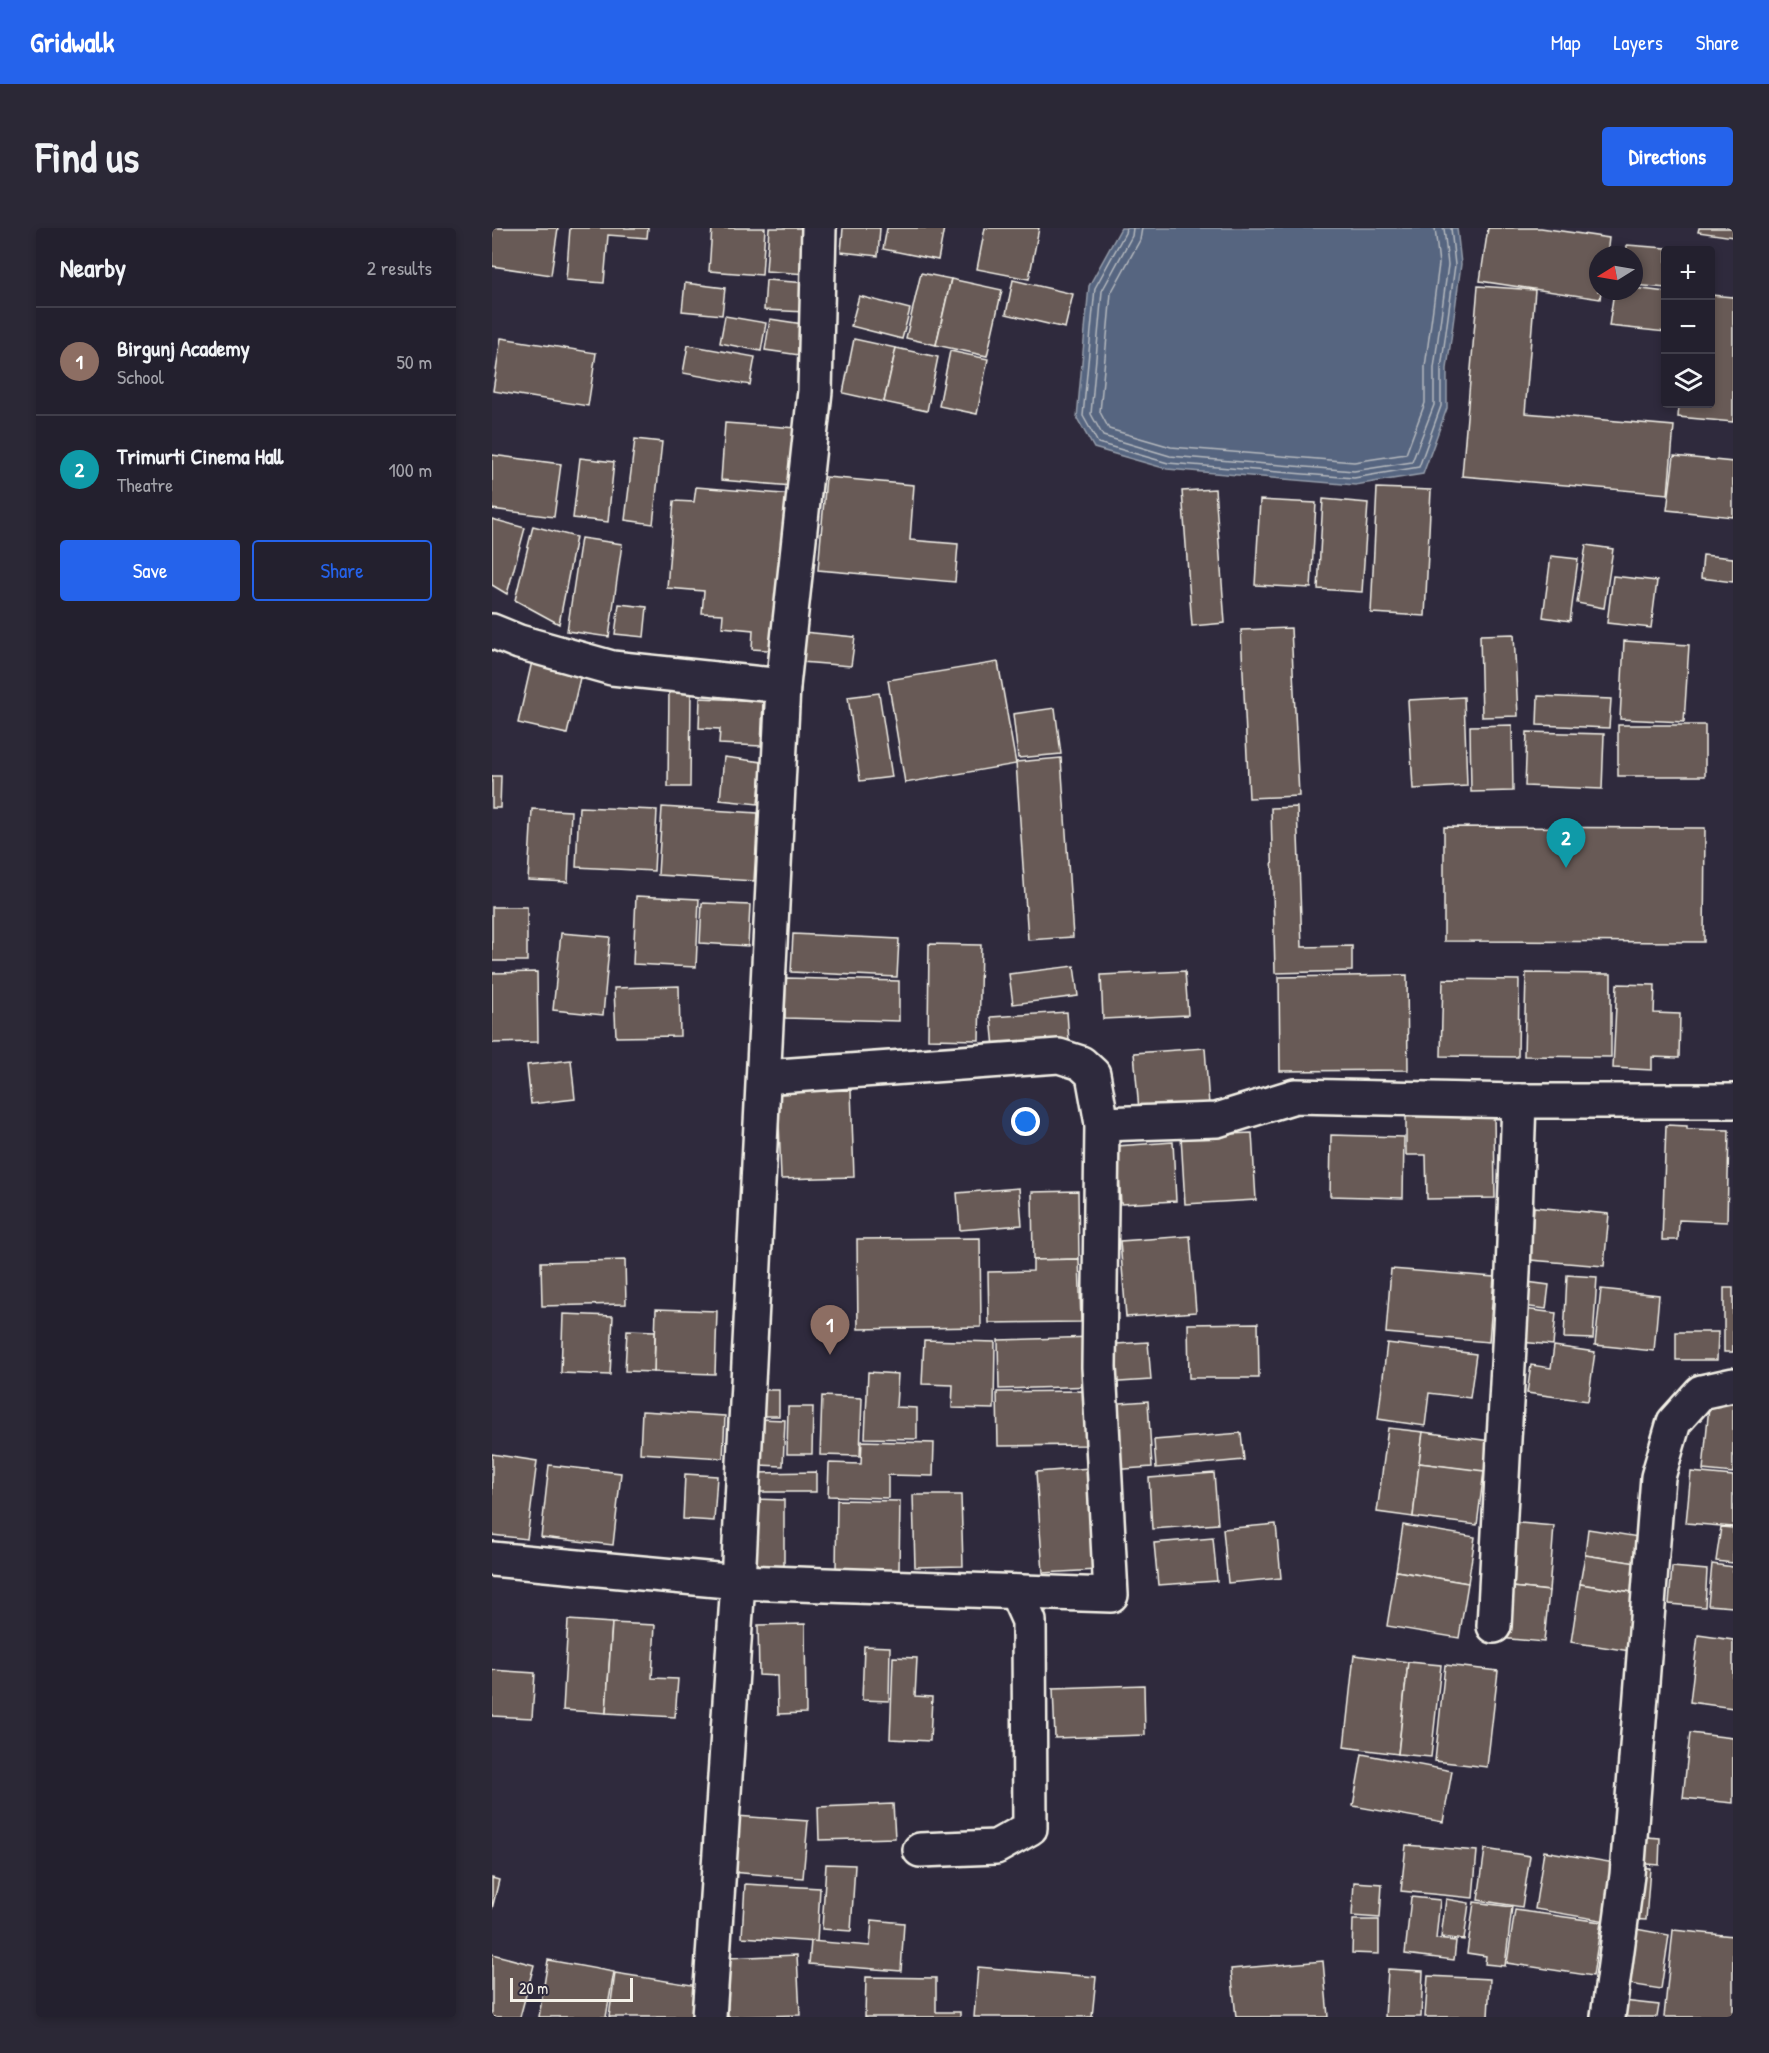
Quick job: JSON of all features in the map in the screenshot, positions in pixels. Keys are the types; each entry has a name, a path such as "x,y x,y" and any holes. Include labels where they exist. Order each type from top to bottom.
{"street":[{"path":"709,2017 738,1582 783,686 815,391 819,228"},
{"path":"492,631 519,642 612,668 783,686"},
{"path":"492,1560 738,1582 1111,1595 1099,1367 1102,1124 1092,1074 1081,1063 1059,1056 764,1077"},
{"path":"1102,1124 1217,1120 1295,1096 1519,1101 1733,1101"},
{"path":"1494,1626 1513,1272 1519,1101"},
{"path":"1608,2017 1627,1875 1658,1477 1674,1422 1701,1392 1733,1385"},
{"path":"920,1850 996,1847 1030,1828 1029,1621 1016,1592"}],"water":[{"path":"1121,228 1457,228 1461,264 1447,369 1447,408 1423,474 1355,485 1167,469 1094,448 1077,418 1089,286"}],"building":[{"path":"492,228 558,228 551,275 492,266"},
{"path":"570,228 648,228 647,238 608,235 604,283 566,280"},
{"path":"712,228 765,228 762,275 709,271"},
{"path":"769,228 810,228 806,274 766,271"},
{"path":"843,228 880,228 878,256 841,252"},
{"path":"887,228 944,228 938,260 883,249"},
{"path":"985,228 1039,228 1029,279 977,269"},
{"path":"1488,228 1541,228 1609,238 1608,246 1589,246 1589,297 1480,281"},
{"path":"1699,228 1733,228 1733,237 1698,232"},
{"path":"1643,246 1661,248 1661,288 1643,286"},
{"path":"921,273 951,279 936,345 906,338"},
{"path":"951,279 1002,290 987,356 936,345"},
{"path":"766,280 808,283 806,312 764,310"},
{"path":"1013,280 1073,294 1065,328 1006,314"},
{"path":"685,283 725,288 722,315 682,311"},
{"path":"1478,286 1535,290 1525,413 1674,426 1668,494 1462,476"},
{"path":"1643,289 1661,291 1661,331 1609,326 1613,300 1643,300"},
{"path":"1715,295 1733,297 1733,422 1678,417 1679,408 1715,408"},
{"path":"859,296 910,309 902,339 851,326"},
{"path":"725,316 766,323 761,351 720,343"},
{"path":"770,319 809,325 806,356 765,350"},
{"path":"501,338 596,353 588,406 493,391"},
{"path":"854,339 896,348 884,402 843,393"},
{"path":"688,345 755,357 750,385 683,373"},
{"path":"896,348 938,357 927,411 884,402"},
{"path":"950,351 988,359 977,414 939,406"},
{"path":"725,423 797,428 792,486 721,480"},
{"path":"635,439 662,442 653,524 625,520"},
{"path":"492,455 561,464 554,517 492,509"},
{"path":"1674,456 1733,462 1733,517 1667,510"},
{"path":"580,458 614,462 608,522 573,518"},
{"path":"826,477 914,485 910,540 958,544 955,582 818,570"},
{"path":"696,487 795,495 783,651 752,649 753,630 722,627 723,614 702,613 704,591 667,588 674,501 694,502"},
{"path":"1377,488 1431,490 1425,616 1371,613"},
{"path":"1215,489 1225,623 1192,626 1182,491"},
{"path":"1323,499 1368,503 1362,592 1318,589"},
{"path":"1260,500 1316,503 1311,588 1255,585"},
{"path":"492,519 525,528 507,594 492,585"},
{"path":"533,526 576,537 559,624 515,600"},
{"path":"581,538 622,544 609,637 567,631"},
{"path":"1586,545 1613,549 1604,608 1577,603"},
{"path":"1703,555 1733,558 1733,582 1701,578"},
{"path":"1551,556 1578,559 1570,621 1543,617"},
{"path":"1613,576 1657,581 1651,628 1607,623"},
{"path":"619,604 647,607 644,637 615,634"},
{"path":"1291,628 1299,796 1249,798 1241,630"},
{"path":"803,632 855,637 851,666 801,662"},
{"path":"1514,634 1518,716 1482,717 1480,635"},
{"path":"1624,641 1689,645 1684,722 1620,719"},
{"path":"533,657 582,669 567,734 518,723"},
{"path":"998,662 1016,764 905,783 888,680"},
{"path":"669,689 691,689 690,787 668,787"},
{"path":"879,693 892,777 860,781 848,697"},
{"path":"1538,696 1611,699 1609,728 1537,725"},
{"path":"1464,697 1467,786 1413,789 1408,700"},
{"path":"700,698 763,701 761,746 719,744 720,729 699,728"},
{"path":"1055,708 1061,754 1018,758 1013,714"},
{"path":"1512,725 1513,791 1471,792 1470,726"},
{"path":"1618,725 1705,725 1705,776 1618,776"},
{"path":"1527,732 1604,734 1602,789 1525,786"},
{"path":"724,757 762,762 758,804 720,800"},
{"path":"1061,758 1073,937 1028,940 1016,762"},
{"path":"492,776 501,776 500,808 492,808"},
{"path":"579,807 657,810 654,871 576,867"},
{"path":"662,807 758,813 754,881 658,875"},
{"path":"1297,807 1302,947 1352,946 1352,971 1275,973 1271,808"},
{"path":"532,809 571,811 568,882 528,880"},
{"path":"1444,827 1705,828 1704,942 1444,941"},
{"path":"636,896 699,899 696,967 633,964"},
{"path":"702,903 750,905 748,946 700,943"},
{"path":"492,907 527,907 527,961 492,961"},
{"path":"561,933 610,937 603,1015 553,1010"},
{"path":"793,934 899,939 897,977 791,972"},
{"path":"929,944 981,945 979,1040 928,1039"},
{"path":"1074,966 1078,996 1013,1004 1009,974"},
{"path":"1185,971 1188,1015 1103,1019 1101,975"},
{"path":"537,972 538,1042 492,1043 492,973"},
{"path":"1526,973 1611,974 1611,1057 1524,1056"},
{"path":"1407,975 1408,1070 1280,1071 1279,977"},
{"path":"786,978 899,981 899,1021 785,1018"},
{"path":"1443,979 1519,980 1518,1057 1441,1056"},
{"path":"1617,984 1655,985 1654,1013 1680,1014 1679,1058 1652,1057 1652,1070 1613,1068"},
{"path":"679,986 680,1036 616,1037 614,988"},
{"path":"1067,1012 1069,1041 994,1047 991,1017"},
{"path":"1205,1048 1209,1105 1139,1110 1134,1053"},
{"path":"571,1060 575,1099 531,1104 527,1065"},
{"path":"851,1090 854,1177 781,1179 778,1092"},
{"path":"1406,1113 1494,1113 1495,1198 1427,1199 1426,1155 1406,1155"},
{"path":"1666,1125 1687,1126 1687,1129 1729,1130 1727,1222 1679,1220 1678,1240 1662,1240"},
{"path":"1252,1133 1256,1200 1185,1204 1181,1136"},
{"path":"1331,1135 1404,1137 1403,1198 1330,1196"},
{"path":"1173,1142 1176,1201 1121,1204 1117,1146"},
{"path":"1019,1188 1022,1225 960,1230 957,1193"},
{"path":"1078,1191 1079,1259 1033,1260 1032,1192"},
{"path":"1534,1207 1609,1214 1604,1266 1530,1260"},
{"path":"1190,1236 1196,1312 1126,1317 1120,1241"},
{"path":"980,1238 981,1327 858,1329 857,1239"},
{"path":"1079,1259 1081,1322 989,1323 988,1272 1033,1271 1033,1260"},
{"path":"625,1260 626,1304 542,1306 541,1262"},
{"path":"1391,1269 1494,1277 1489,1342 1386,1333"},
{"path":"1567,1275 1597,1277 1593,1339 1564,1338"},
{"path":"1519,1281 1549,1285 1546,1309 1516,1305"},
{"path":"1724,1288 1733,1288 1733,1352 1724,1352"},
{"path":"1601,1289 1659,1295 1654,1351 1595,1345"},
{"path":"656,1309 717,1311 715,1374 654,1372"},
{"path":"1523,1309 1556,1313 1553,1345 1520,1342"},
{"path":"563,1314 613,1316 610,1375 561,1373"},
{"path":"1258,1323 1259,1378 1189,1378 1188,1324"},
{"path":"627,1330 655,1331 654,1372 625,1371"},
{"path":"1676,1332 1718,1332 1717,1360 1676,1360"},
{"path":"1093,1337 1095,1386 999,1389 998,1340"},
{"path":"924,1340 995,1342 994,1409 952,1408 953,1385 922,1384"},
{"path":"1148,1342 1151,1380 1104,1383 1101,1345"},
{"path":"1387,1343 1476,1354 1470,1398 1429,1393 1425,1426 1378,1419"},
{"path":"1554,1346 1595,1352 1588,1401 1527,1393 1531,1365 1551,1368"},
{"path":"868,1372 898,1374 896,1407 917,1408 917,1439 865,1438"},
{"path":"753,1390 779,1390 779,1416 754,1416"},
{"path":"1086,1391 1086,1445 998,1446 997,1392"},
{"path":"1710,1395 1733,1397 1733,1473 1703,1470"},
{"path":"822,1396 862,1398 860,1456 820,1455"},
{"path":"1148,1401 1152,1467 1111,1470 1106,1404"},
{"path":"788,1407 813,1407 812,1454 787,1454"},
{"path":"642,1411 725,1416 723,1458 640,1453"},
{"path":"758,1419 785,1420 783,1466 757,1465"},
{"path":"1388,1428 1423,1432 1413,1517 1377,1512"},
{"path":"1423,1432 1490,1441 1486,1472 1419,1463"},
{"path":"1241,1433 1244,1460 1156,1468 1154,1440"},
{"path":"862,1441 934,1443 933,1476 888,1475 888,1498 828,1496 829,1463 861,1464"},
{"path":"492,1454 537,1461 527,1539 492,1535"},
{"path":"1419,1463 1484,1471 1477,1525 1413,1517"},
{"path":"549,1465 621,1473 613,1545 541,1537"},
{"path":"1090,1468 1097,1570 1043,1573 1036,1472"},
{"path":"816,1472 816,1492 754,1492 753,1473"},
{"path":"1691,1472 1733,1476 1733,1527 1686,1523"},
{"path":"1214,1473 1218,1524 1152,1529 1149,1478"},
{"path":"685,1474 717,1476 714,1521 683,1519"},
{"path":"913,1495 961,1495 963,1566 915,1567"},
{"path":"752,1499 784,1500 784,1571 751,1570"},
{"path":"837,1500 900,1501 899,1571 836,1570"},
{"path":"1508,1522 1554,1526 1549,1591 1503,1586"},
{"path":"1276,1524 1281,1578 1228,1583 1223,1529"},
{"path":"1403,1525 1475,1537 1468,1583 1396,1571"},
{"path":"1721,1527 1733,1528 1733,1563 1716,1561"},
{"path":"1588,1529 1639,1537 1635,1563 1585,1555"},
{"path":"1213,1538 1217,1581 1158,1585 1154,1543"},
{"path":"1585,1555 1643,1564 1638,1593 1580,1584"},
{"path":"1712,1564 1733,1567 1733,1607 1708,1605"},
{"path":"1672,1567 1707,1570 1705,1607 1669,1604"},
{"path":"1396,1571 1468,1583 1459,1638 1387,1626"},
{"path":"1580,1584 1638,1593 1630,1651 1571,1642"},
{"path":"1503,1586 1549,1591 1544,1642 1499,1638"},
{"path":"568,1620 612,1623 606,1713 563,1710"},
{"path":"612,1623 655,1625 652,1678 678,1679 675,1717 606,1713"},
{"path":"805,1624 806,1713 778,1714 777,1676 759,1675 758,1625"},
{"path":"1698,1635 1733,1640 1733,1708 1690,1702"},
{"path":"864,1646 890,1647 889,1701 862,1700"},
{"path":"1354,1655 1408,1662 1398,1754 1344,1747"},
{"path":"893,1657 917,1658 915,1696 932,1697 930,1741 890,1739"},
{"path":"1408,1662 1441,1665 1431,1757 1398,1754"},
{"path":"1445,1665 1498,1671 1487,1767 1435,1761"},
{"path":"492,1670 535,1673 532,1718 492,1716"},
{"path":"1144,1685 1145,1735 1055,1738 1053,1688"},
{"path":"1690,1733 1733,1738 1733,1803 1683,1798"},
{"path":"1362,1754 1452,1771 1443,1822 1353,1806"},
{"path":"893,1804 895,1838 819,1840 818,1807"},
{"path":"736,1816 808,1821 803,1878 730,1872"},
{"path":"1633,1836 1660,1838 1659,1865 1632,1863"},
{"path":"1406,1845 1477,1851 1473,1898 1401,1891"},
{"path":"1485,1849 1530,1856 1522,1907 1478,1900"},
{"path":"1544,1851 1615,1863 1606,1921 1535,1909"},
{"path":"826,1864 855,1865 851,1931 822,1929"},
{"path":"1630,1867 1650,1868 1646,1920 1627,1919"},
{"path":"492,1878 499,1880 492,1909"},
{"path":"1354,1882 1382,1884 1380,1918 1352,1916"},
{"path":"745,1884 820,1888 817,1942 742,1937"},
{"path":"1411,1897 1440,1900 1436,1939 1456,1941 1454,1960 1405,1954"},
{"path":"1446,1899 1469,1903 1464,1940 1441,1937"},
{"path":"1474,1902 1512,1907 1505,1966 1485,1964 1486,1956 1467,1953"},
{"path":"1515,1910 1601,1922 1593,1976 1507,1963"},
{"path":"872,1920 904,1923 901,1971 809,1964 811,1941 870,1946"},
{"path":"1353,1920 1379,1920 1379,1954 1352,1953"},
{"path":"1625,1927 1669,1935 1661,1989 1616,1982"},
{"path":"1673,1930 1733,1936 1733,2017 1664,2017"},
{"path":"492,1954 534,1965 520,2017 492,2017"},
{"path":"797,1955 800,2015 728,2017 726,1958"},
{"path":"548,1960 614,1972 606,2017 539,2017"},
{"path":"1323,1961 1328,2017 1236,2017 1231,1969"},
{"path":"978,1967 1096,1977 1092,2017 974,2017"},
{"path":"1388,1969 1423,1971 1421,2017 1385,2017"},
{"path":"615,1973 705,1987 700,2017 609,2017"},
{"path":"1428,1976 1490,1979 1488,2017 1425,2017"},
{"path":"866,1977 936,1978 936,2012 960,2012 960,2017 865,2017"},
{"path":"1614,2000 1659,2005 1657,2017 1613,2017"}],"place":[{"name":"Trimurti Cinema Hall","path":"1566,868"},
{"name":"Birgunj Academy","path":"830,1355"}]}
